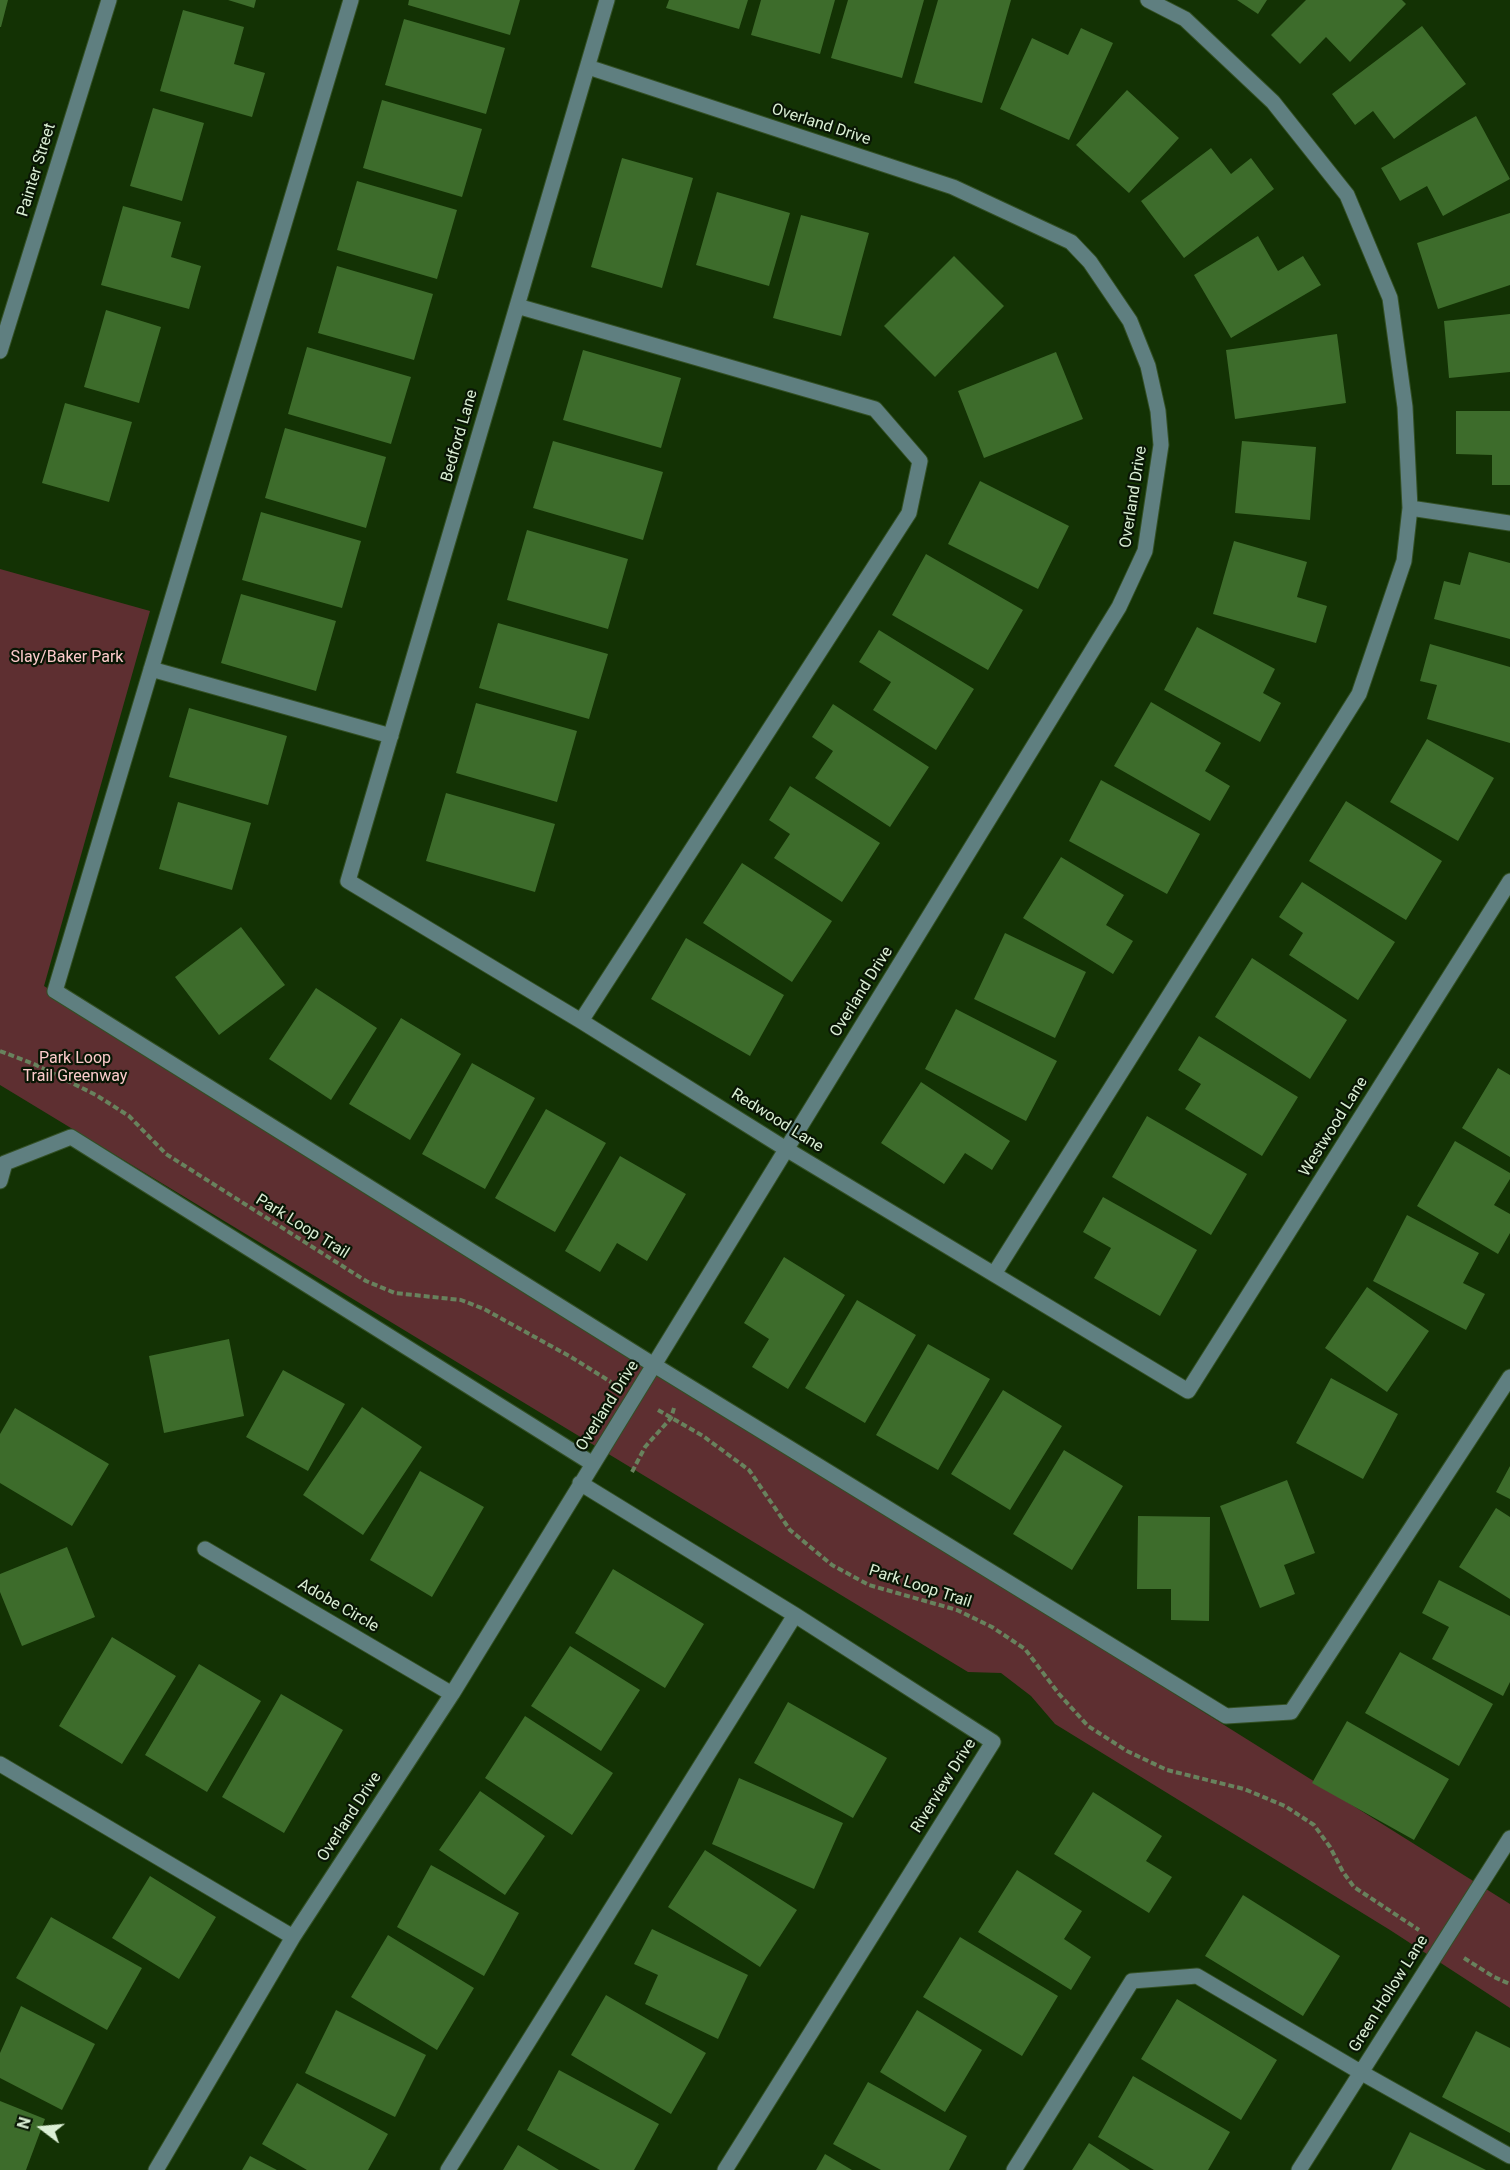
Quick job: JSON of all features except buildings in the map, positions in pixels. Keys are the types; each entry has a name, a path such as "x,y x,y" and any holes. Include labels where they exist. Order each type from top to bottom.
{"street":[{"name":"Painter Street","path":"0,351 109,0"},
{"path":"351,0 55,991 678,1380 1226,1716 1291,1712 1510,1377"},
{"name":"Bedford Lane","path":"348,881 608,0"},
{"path":"994,1274 1359,694 1404,561 1410,508 1405,407 1390,298 1347,195 1274,102 1185,19 1148,0"},
{"name":"Overland Drive","path":"156,2170 293,1937 452,1694 1119,607 1145,551 1161,445 1158,411 1148,366 1130,321 1090,262 1071,242 953,187 588,67"},
{"path":"517,306 875,409 920,461 909,513 581,1021"},
{"path":"1410,508 1510,523"},
{"path":"151,669 391,736"},
{"name":"Redwood Lane","path":"348,881 1188,1391"},
{"name":"Westwood Lane","path":"1188,1391 1510,881"},
{"path":"0,1181 5,1163 71,1137 593,1464"},
{"name":"Riverview Drive","path":"580,1483 795,1615 993,1742 725,2170"},
{"name":"Adobe Circle","path":"205,1549 452,1694"},
{"path":"448,2170 795,1615"},
{"path":"0,1764 293,1937"},
{"name":"Green Hollow Lane","path":"1299,2170 1506,1854 1510,1838"},
{"path":"1014,2170 1132,1981 1197,1976 1362,2073 1510,2156"}],"path":[{"name":"Park Loop Trail","path":"0,1052 24,1059 96,1095 129,1116 166,1154 366,1281 395,1293 461,1300 484,1309 611,1382"},
{"path":"632,1472 645,1447 671,1418 678,1398 678,1380"},
{"name":"Park Loop Trail","path":"655,1408 703,1436 749,1470 790,1530 832,1565 869,1585 957,1610 992,1627 1025,1649 1059,1694 1089,1726 1126,1751 1167,1770 1244,1789 1285,1806 1314,1825 1354,1887 1418,1929"},
{"path":"1463,1958 1510,1984"}],"green space":[{"name":"Park Loop Trail Greenway","path":"0,569 150,611 44,986 1510,1904 1510,2008 1390,1930 1055,1724 1031,1696 1001,1673 968,1672 0,1085"}],"park label":[{"name":"Slay/Baker Park","path":"67,658"}]}
